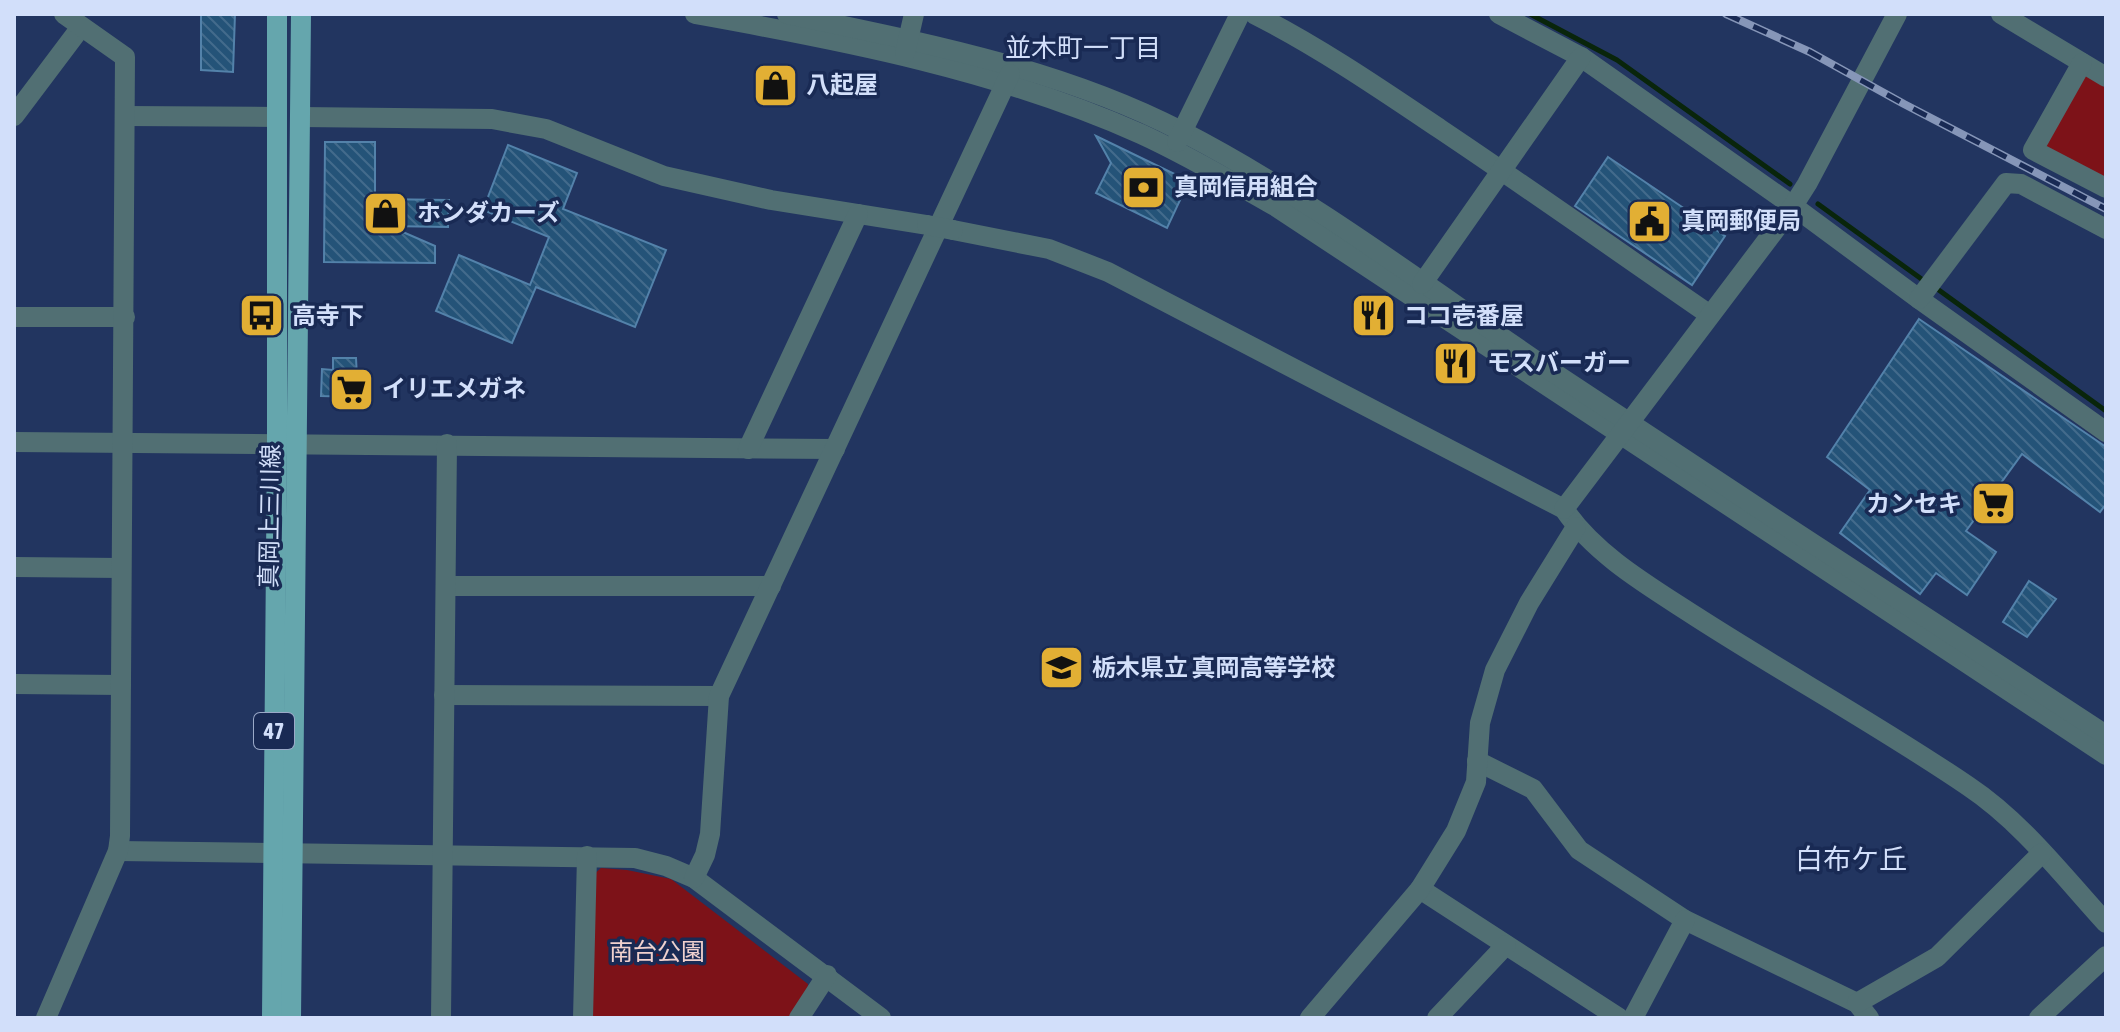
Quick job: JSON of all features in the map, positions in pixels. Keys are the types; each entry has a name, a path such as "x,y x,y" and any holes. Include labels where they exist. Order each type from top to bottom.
{"main road":[{"name":"真岡上三川線","path":"277,14 276,117 287,443"},
{"name":"真岡上三川線","path":"272,1018 283,854 287,443 301,14"},
{"name":"真岡上三川線","path":"283,854 291,1018"}],"street":[{"path":"787,14 1009,75 1082,110 1178,140 1287,192 1422,284 1625,430 2106,755"},
{"path":"906,48 914,14"},
{"path":"1178,140 1240,14"},
{"path":"1254,14 1336,60 1502,170 1710,315"},
{"path":"1499,14 1581,57 1793,206 1926,289 2106,432"},
{"path":"1564,509 1793,206 1897,14"},
{"path":"2001,14 2106,77"},
{"path":"706,15 906,48"},
{"path":"14,116 72,20 125,57 124,443 118,851 46,1018"},
{"path":"1422,284 1581,57"},
{"path":"2082,63 2033,150 2106,188"},
{"path":"694,878 705,855 710,834 719,696 1009,75"},
{"path":"125,116 276,117"},
{"path":"300,117 492,119 546,129 664,176 771,200 927,225 1049,249 1108,272 1564,509 1576,527 1639,580 1970,787 2015,824 2106,923"},
{"path":"1178,140 1275,206 2106,735"},
{"path":"1926,289 2006,183 2021,184 2106,229"},
{"path":"748,449 858,214"},
{"path":"14,317 125,317"},
{"path":"14,442 835,449"},
{"path":"441,1018 447,444"},
{"path":"1310,1018 1420,889 1456,831 1476,782 1480,723 1495,670 1529,603 1576,527"},
{"path":"14,567 121,568"},
{"path":"446,586 771,586"},
{"path":"14,684 121,685"},
{"path":"444,695 719,696"},
{"path":"1477,761 1533,789 1579,850 1685,920 1863,1010 1937,957 2042,853"},
{"path":"118,851 635,858 694,878 881,1018"},
{"path":"583,1018 587,856"},
{"path":"1420,889 1619,1018"},
{"path":"1633,1018 1685,920"},
{"path":"1437,1018 1506,945"},
{"path":"2039,1018 2106,956"},
{"path":"799,1018 827,975"}],"green space":[{"path":"2082,63 2106,77 2106,188 2033,150"},
{"name":"南台公園","path":"601,868 671,879 808,984 807,995 789,1018 590,1018 592,876"}],"building":[{"path":"201,14 235,14 233,72 201,70"},
{"name":"真岡信用組合","path":"1096,136 1189,181 1167,228 1096,193 1111,163"},
{"name":"ホンダカーズ","path":"325,142 375,142 375,199 449,200 448,227 389,226 435,246 435,263 324,262"},
{"path":"508,145 577,173 563,209 666,250 635,327 536,287 512,343 436,311 459,255 530,285 549,237 483,210"},
{"name":"真岡郵便局","path":"1608,157 1725,236 1692,285 1575,206"},
{"path":"1919,319 2106,447 2106,504 2100,512 2022,454 1966,531 1996,552 1967,595 1936,573 1920,594 1840,533 1870,490 1827,457"},
{"path":"333,358 356,358 358,397 321,396 322,369 333,370"},
{"path":"2029,581 2056,599 2027,637 2003,622"}],"waterway":[{"path":"1530,14 1617,60 1790,184"},
{"path":"1818,204 1927,283"},
{"path":"1936,288 2106,411"}],"railway":[{"path":"1726,14 1810,52 2106,209"}],"place":[{"name":"八起屋","path":"775,85"},
{"name":"真岡信用組合","path":"1143,187"},
{"name":"ホンダカーズ","path":"386,213"},
{"name":"真岡郵便局","path":"1650,221"},
{"name":"高寺下","path":"261,316"},
{"name":"ココ壱番屋","path":"1373,316"},
{"name":"モスバーガー","path":"1456,363"},
{"name":"イリエメガネ","path":"351,389"},
{"name":"カンセキ","path":"1993,504"},
{"name":"栃木県立 真岡高等学校","path":"1061,668"}],"district":[{"name":"並木町一丁目","path":"1083,48"},
{"name":"白布ケ丘","path":"1851,859"}]}
